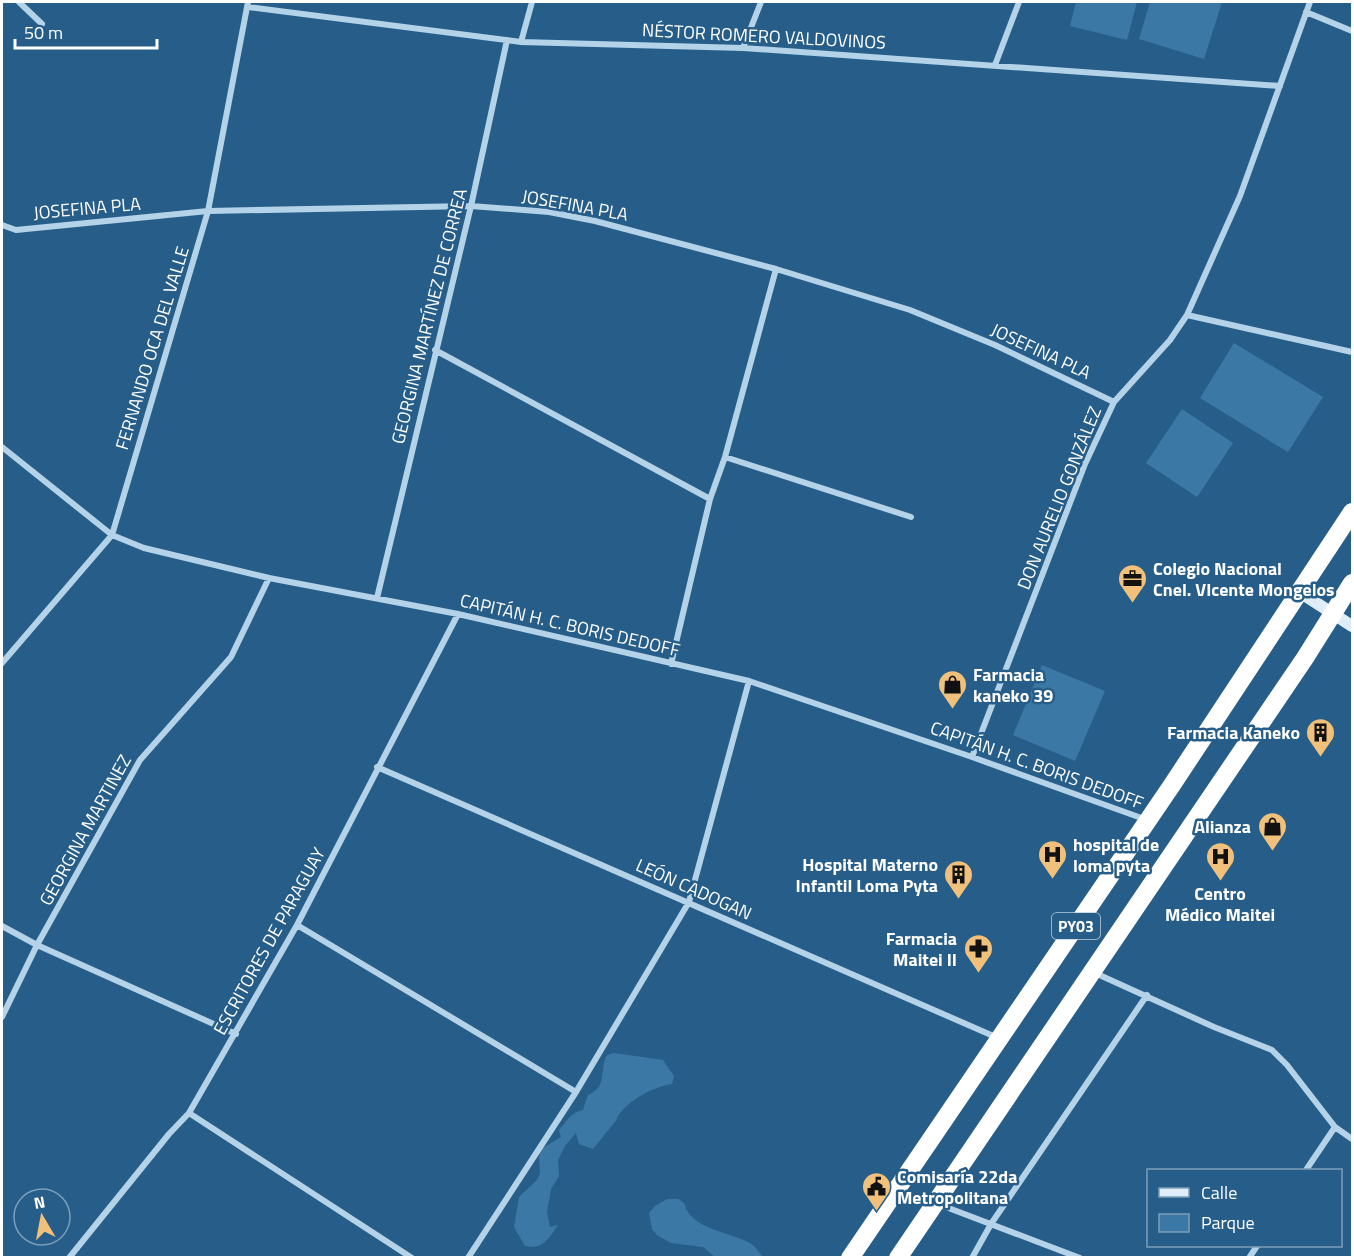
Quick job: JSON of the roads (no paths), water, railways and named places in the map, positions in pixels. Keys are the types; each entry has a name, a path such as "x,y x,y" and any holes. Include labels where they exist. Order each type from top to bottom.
{"highway":[{"name":"PY03","path":"850,1257 1148,820 1298,591 1353,512"},
{"name":"PY03","path":"898,1257 1305,658 1331,614 1353,583"}],"street":[{"path":"19,2 42,24"},
{"path":"521,42 532,2"},
{"path":"743,48 761,2"},
{"path":"995,65 1019,2"},
{"name":"DON AURELIO GONZÁLEZ","path":"972,756 1085,464 1114,402 1170,340 1187,315 1240,196 1310,2"},
{"name":"NÉSTOR ROMERO VALDOVINOS","path":"248,4 521,42 743,48 1280,86"},
{"name":"FERNANDO OCA DEL VALLE","path":"2,663 112,535 208,211 248,4"},
{"path":"1306,12 1353,31"},
{"name":"GEORGINA MARTÍNEZ DE CORREA","path":"377,598 471,206 507,40"},
{"name":"JOSEFINA PLA","path":"2,225 16,230 208,211 471,206 549,212 596,221 776,269 910,310 995,345 1114,402"},
{"path":"671,664 710,499 725,457 776,269"},
{"path":"1187,315 1353,352"},
{"path":"435,350 710,499"},
{"name":"CAPITÁN H. C. BORIS DEDOFF","path":"2,447 112,535 144,548 269,578 458,614 749,681 972,756 1148,820"},
{"path":"725,457 911,517"},
{"name":"GEORGINA MARTINEZ","path":"2,1017 37,945 141,760 231,657 269,578"},
{"path":"1298,591 1353,626"},
{"name":"ESCRITORES DE PARAGUAY","path":"69,1257 169,1134 189,1113 297,925 458,614"},
{"path":"468,1257 576,1092 689,902 749,681"},
{"name":"LEÓN CADOGAN","path":"377,767 999,1039"},
{"path":"297,925 576,1092"},
{"path":"2,926 37,945 236,1034"},
{"path":"1092,972 1214,1027 1272,1050 1287,1065 1335,1127 1353,1139"},
{"path":"972,1257 991,1224 1147,995"},
{"path":"189,1113 412,1257"},
{"path":"1307,1169 1335,1127"},
{"path":"935,1203 1080,1257"}],"place":[{"name":"Colegio Nacional Cnel. VIcente Mongelos","path":"1132,604"},
{"name":"Farmacia kaneko 39","path":"952,710"},
{"name":"Farmacia Kaneko","path":"1321,758"},
{"name":"Alianza","path":"1272,852"},
{"name":"hospital de loma pyta","path":"1052,880"},
{"name":"Centro Médico Maitei","path":"1220,882"},
{"name":"Hospital Materno Infantil Loma Pyta","path":"959,900"},
{"name":"Farmacia Maitei II","path":"978,974"},
{"name":"Comisaría 22da Metropolitana","path":"876,1212"}]}
